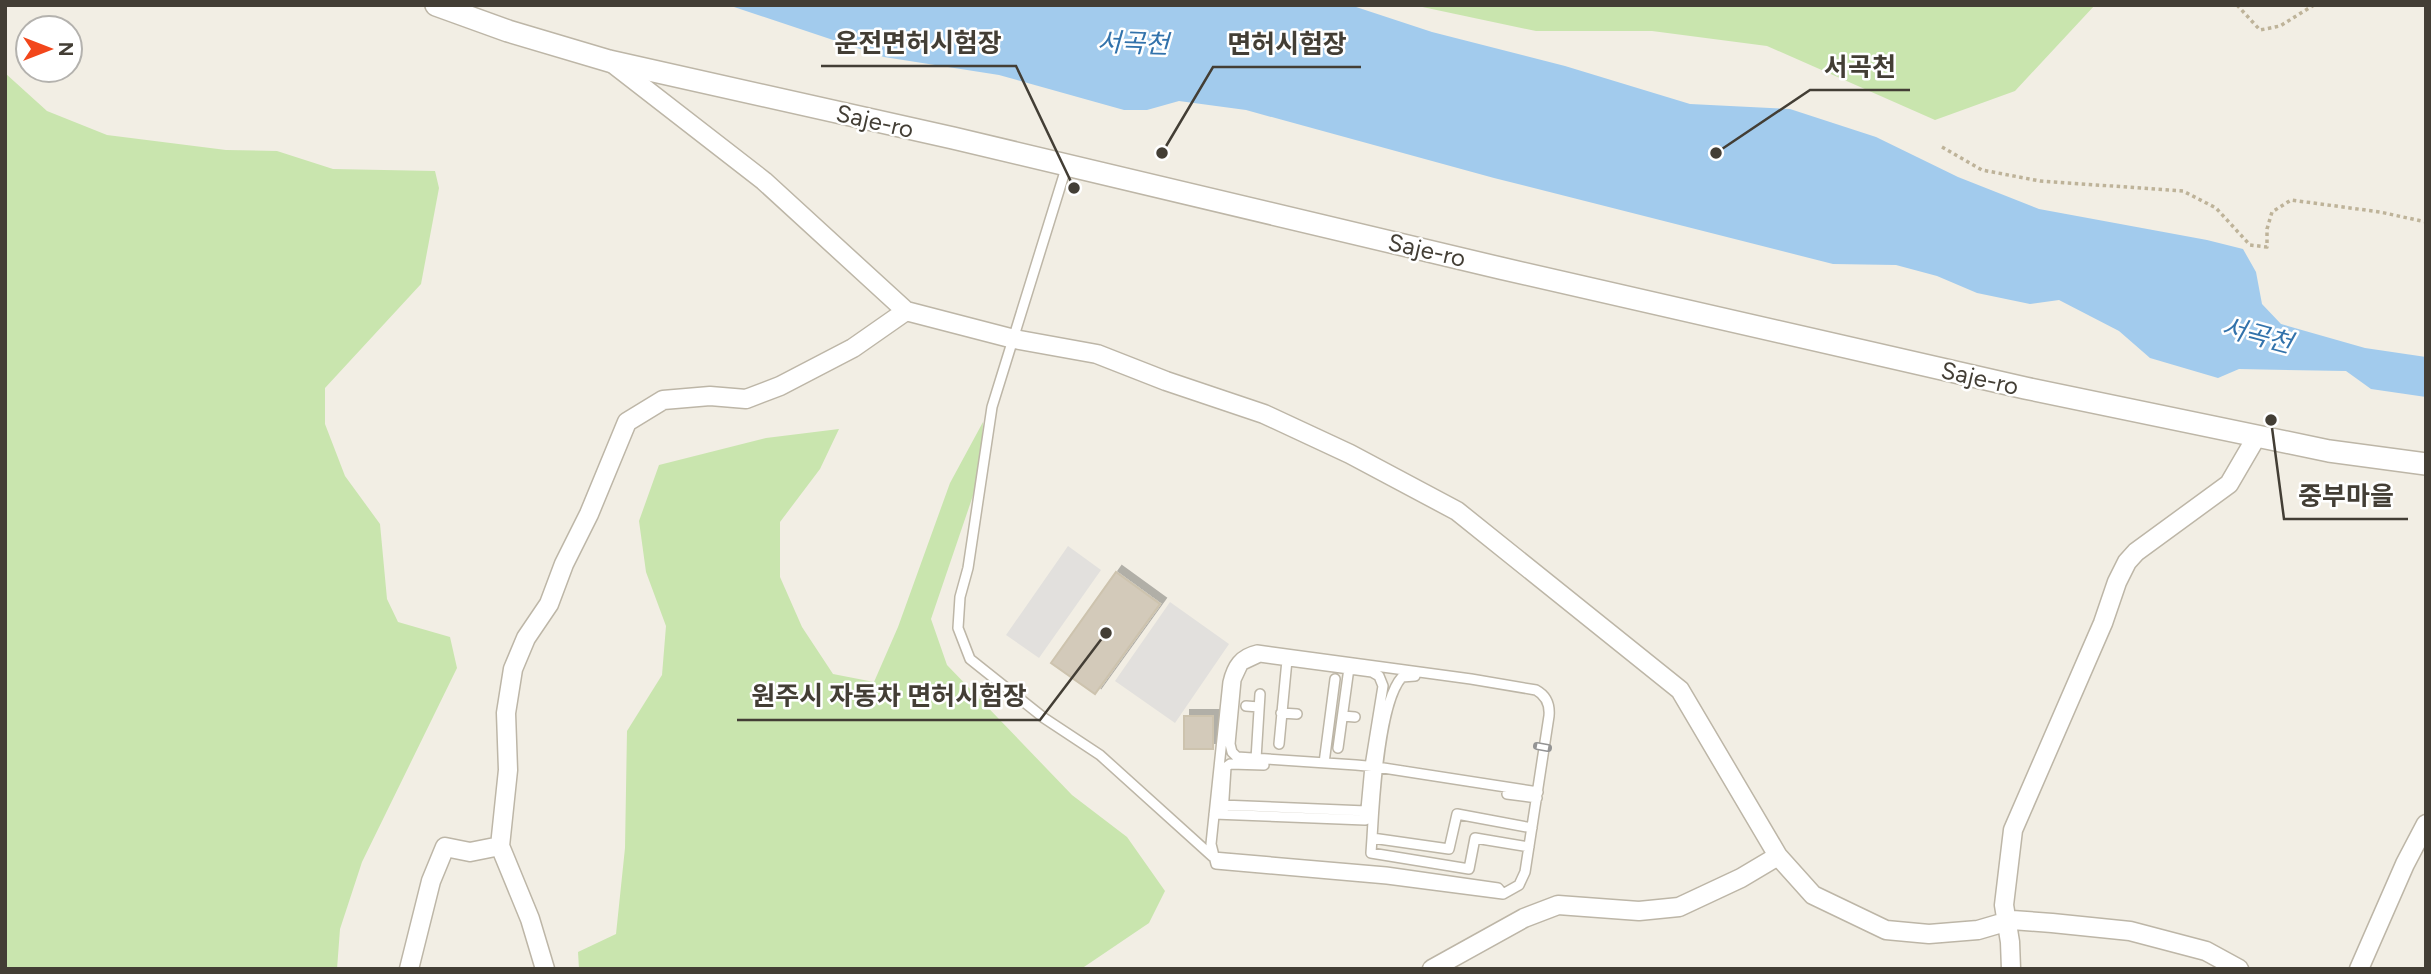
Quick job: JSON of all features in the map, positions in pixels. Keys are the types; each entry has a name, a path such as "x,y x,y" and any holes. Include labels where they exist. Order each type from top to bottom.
{"street":[{"name":"Saje-ro","path":"436,5 508,31 609,61 2025,388 2329,451 2426,464"},
{"path":"609,61 764,181 906,311 1014,339 1097,354 1264,414 1350,454 1457,511 1680,690 1778,856 1813,895 1886,930 1929,934 1978,930 2007,922 2052,923 2130,931 2206,951 2239,969"},
{"path":"545,969 530,919 500,846 508,771 506,713 513,669 526,638 549,604 627,422 663,400 710,396 746,399 780,386 853,348 906,311"},
{"path":"2011,969 2004,905 2013,830 2103,623 2116,582 2136,552 2229,484 2256,436"},
{"path":"2359,969 2404,864 2426,824"},
{"path":"409,969 431,881 445,847 470,852 500,846"},
{"path":"1432,969 1524,918 1558,905 1639,911 1679,907 1778,856"}],"lane":[{"path":"1067,165 992,407 968,568 960,597 958,628 970,659 1044,718 1100,755 1214,860 1503,894 1514,890 1522,880 1529,847 1532,828 1546,718 1545,704 1541,698 1532,694 1406,675 1398,681 1373,769 1371,853 1469,869 1475,838 1529,847"},
{"path":"1219,809 1221,735 1230,672 1245,653 1257,650 1536,690 1544,695 1550,710 1535,795"},
{"path":"1219,809 1366,811 1373,769 1383,686 1379,676 1372,671 1255,658 1243,665 1238,673 1230,749 1237,757 1373,769 1535,795"},
{"path":"1279,744 1287,660"},
{"path":"1338,748 1349,668"},
{"path":"1324,763 1327,700 1335,679"},
{"path":"1256,759 1260,694"},
{"path":"1246,706 1259,707"},
{"path":"1281,713 1297,714"},
{"path":"1343,716 1355,717"},
{"path":"1214,860 1211,844 1226,767 1230,764 1373,769"},
{"path":"1372,838 1449,849 1457,814 1532,828"}],"path":[{"path":"2237,5 2260,30 2280,26 2314,5"},
{"path":"1942,147 1982,170 2040,181 2183,191 2216,208 2250,245 2267,247 2267,229 2272,212 2291,200 2381,212 2426,222"}],"green space":[{"path":"1413,5 2095,5 2015,91 1935,120 1767,46 1652,31 1536,31"},
{"path":"5,73 14,84 47,111 107,135 226,150 277,151 333,169 435,171 439,188 421,284 325,388 325,424 345,476 380,524 387,599 398,622 450,637 457,668 362,862 340,929 337,969 5,969"},
{"path":"983,422 981,472 931,619 947,665 1072,795 1127,837 1165,891 1149,923 1081,969 579,969 578,952 616,934 625,848 627,731 662,675 666,626 646,572 639,521 659,465 766,438 839,429 820,469 780,522 780,577 802,627 833,674 874,682 898,627 950,483"}],"shaded area":[{"path":"1068,546 1101,570 1039,658 1006,635"},
{"path":"1170,602 1229,644 1175,723 1115,681"}],"water":[{"path":"728,5 1350,5 1432,32 1565,66 1690,104 1790,109 1876,137 1958,177 2039,209 2243,249 2256,272 2262,304 2281,324 2365,348 2426,357 2426,397 2371,389 2346,371 2239,369 2218,378 2150,358 2119,331 2059,300 2030,304 1977,293 1937,276 1896,265 1833,264 1494,178 1246,110 1179,101 1147,110 1124,110 999,75 884,57"}],"building":[{"path":"1116,572 1160,604 1095,694 1051,663"},
{"path":"1184,716 1213,716 1213,749 1184,749"}],"railway":[{"path":"1537,746 1548,748"}],"place":[{"name":"면허시험장","path":"1162,153"},
{"name":"서곡천","path":"1716,153"},
{"name":"운전면허시험장","path":"1074,188"},
{"name":"중부마을","path":"2271,420"},
{"name":"원주시 자동차 면허시험장","path":"1106,633"}]}
